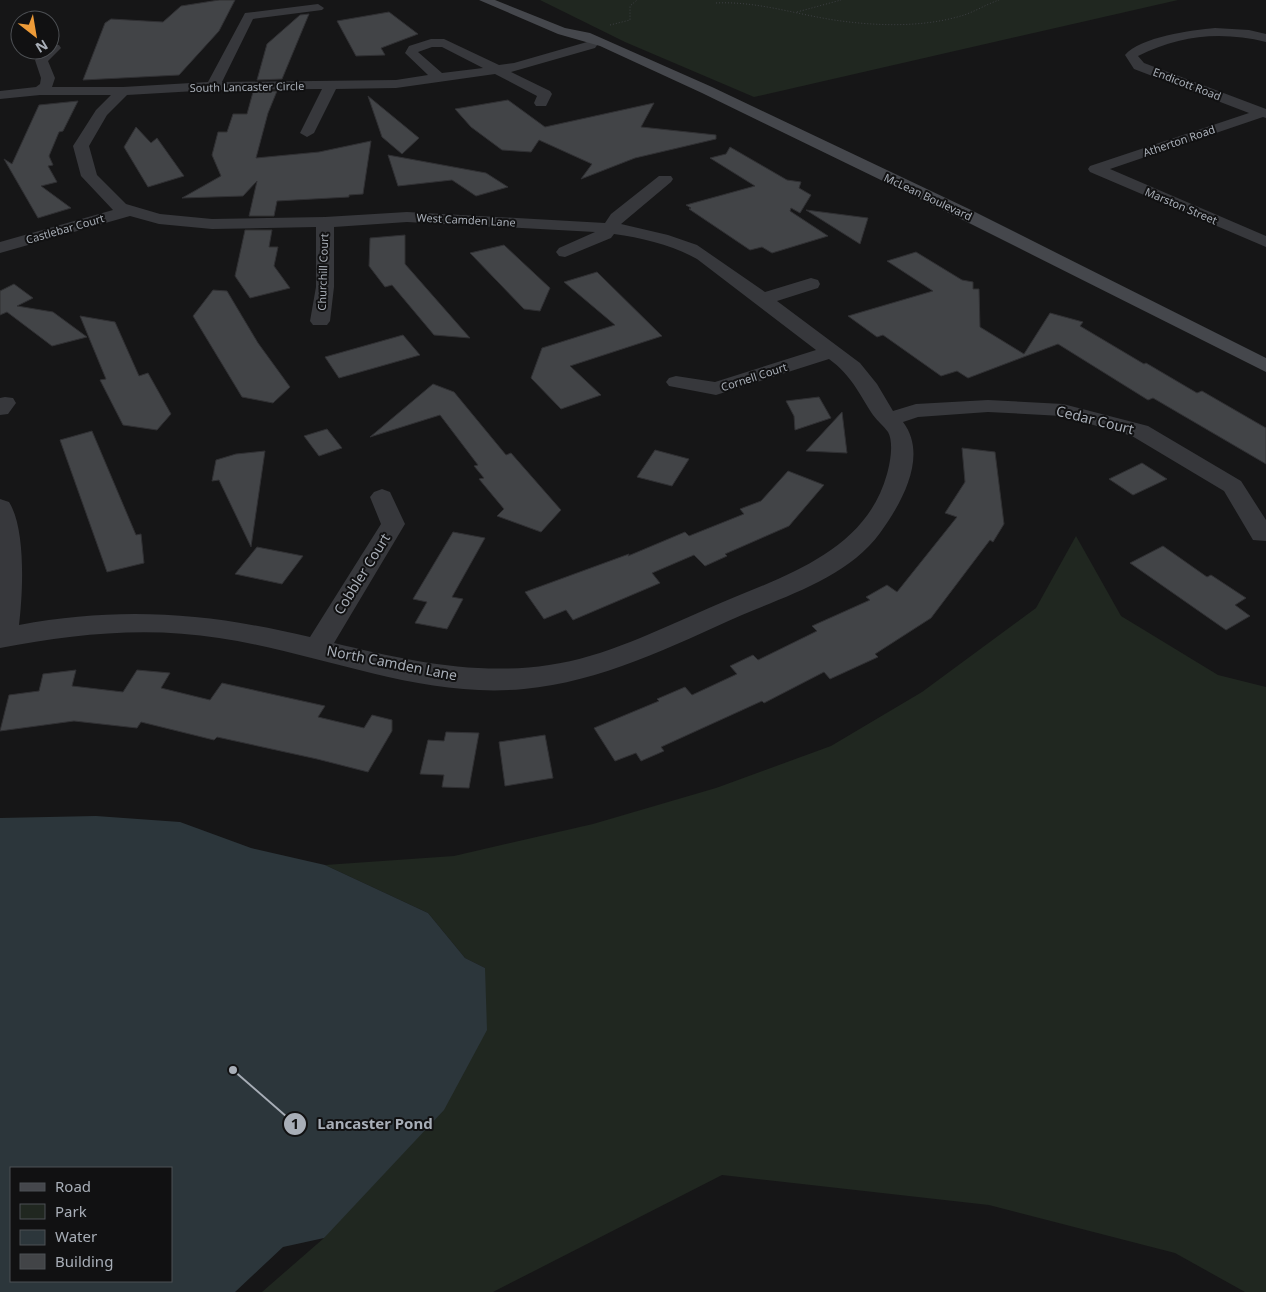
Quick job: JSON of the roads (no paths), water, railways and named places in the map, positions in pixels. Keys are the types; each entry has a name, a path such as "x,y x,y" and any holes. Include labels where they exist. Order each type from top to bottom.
{"main road":[{"name":"McLean Boulevard","path":"485,0 562,31 595,33"},
{"name":"McLean Boulevard","path":"511,0 595,33 707,90 963,213 1266,366"}],"street":[{"path":"213,86 250,16 318,8"},
{"name":"Endicott Road","path":"1264,113 1139,66 1131,55 1144,48 1193,33 1222,32 1266,38"},
{"name":"South Lancaster Circle","path":"0,95 213,86 396,84 515,67 591,45 595,33"},
{"path":"440,79 414,56 411,51 413,49 431,43 444,43 545,94 540,103"},
{"path":"40,92 47,85 48,78 41,60"},
{"path":"308,133 330,86"},
{"name":"West Camden Lane","path":"122,91 101,113 81,146 89,176 120,208 159,219 212,224 325,222 407,217 611,228 639,232 694,251 763,299 861,376 888,420"},
{"name":"Atherton Road","path":"1096,169 1264,113"},
{"name":"Marston Street","path":"1096,169 1266,242"},
{"path":"565,252 605,234 617,218 665,179"},
{"name":"Castlebar Court","path":"0,248 129,211"},
{"name":"Churchill Court","path":"320,322 324,287 325,222"},
{"path":"763,299 811,284"},
{"name":"Cornell Court","path":"676,382 716,389 830,352"},
{"name":"Cedar Court","path":"888,420 916,411 988,406 1063,410 1140,431 1233,486 1262,534"},
{"name":"North Camden Lane","path":"2,638 59,626 139,621 224,629 439,676 522,679 563,673 618,656 773,590 830,564 858,544 876,524 888,505 897,480 902,457 899,431 888,420"},
{"name":"Cobbler Court","path":"317,649 394,524 382,497"},
{"path":"0,507 9,539 10,571 2,638"}],"water":[{"path":"96,816 180,822 251,848 325,865 428,913 465,958 485,968 487,1030 444,1110 324,1238 283,1247 235,1292 0,1292 0,818"}],"place":[{"name":"Lancaster Pond","path":"233,1070"}]}
